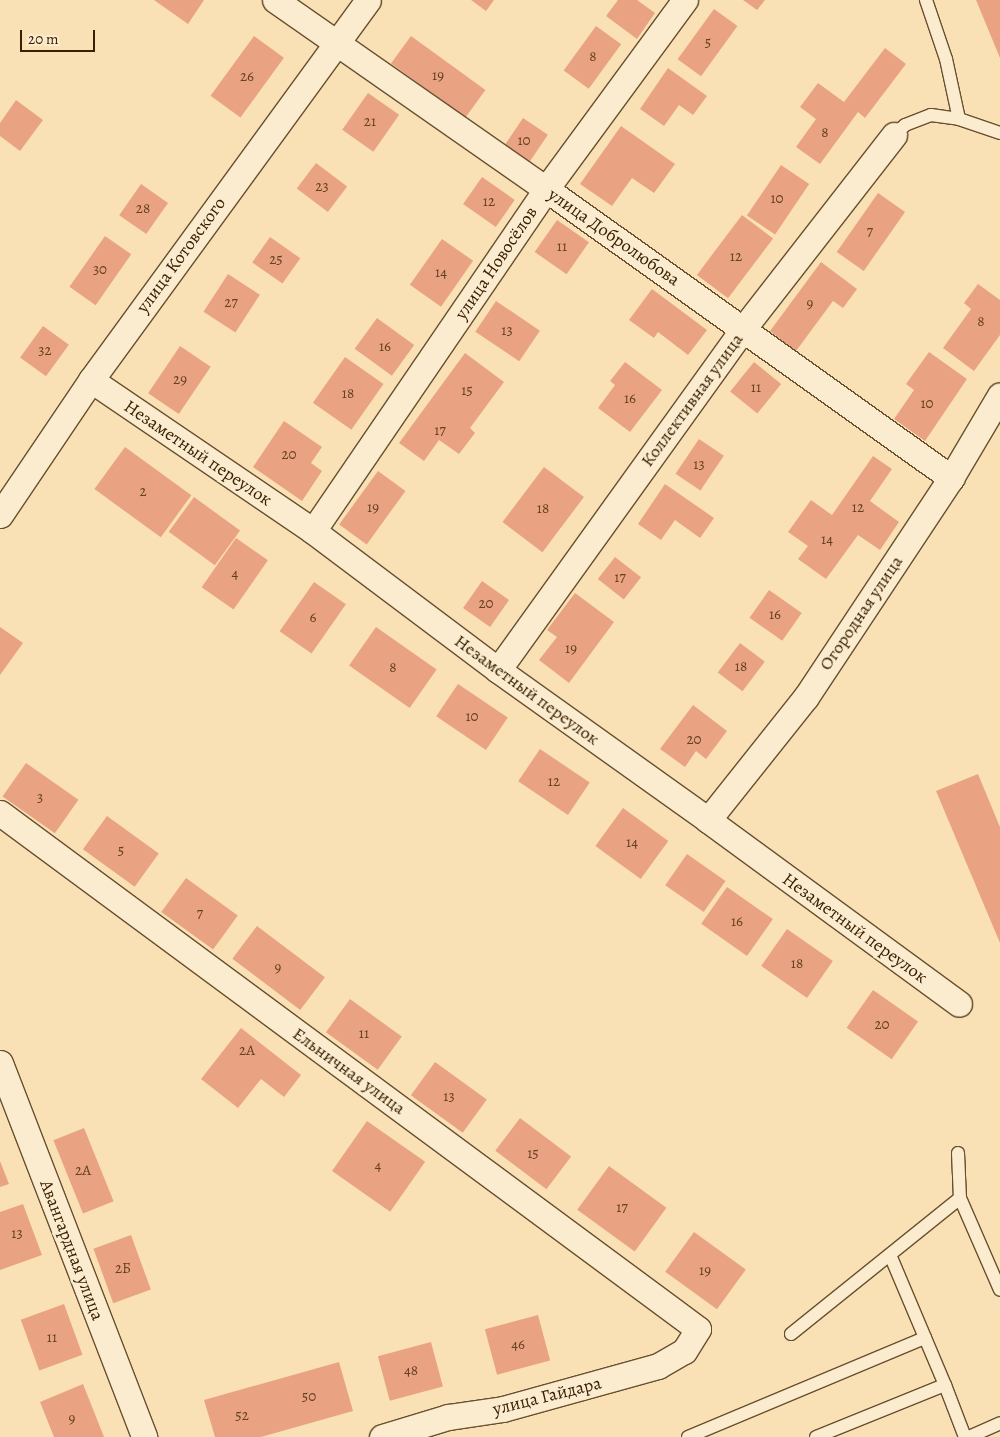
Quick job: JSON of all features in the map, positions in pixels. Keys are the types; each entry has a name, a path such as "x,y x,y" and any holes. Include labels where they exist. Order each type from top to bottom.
{"street":[{"name":"улица Добролюбова","path":"275,0 546,189 951,478"},
{"name":"улица Котовского","path":"0,514 91,380 368,0"},
{"name":"улица Новосёлов","path":"313,531 546,189 685,0"},
{"name":"Коллективная улица","path":"498,670 743,329 894,134"},
{"name":"Незаметный переулок","path":"91,380 313,531 498,670 708,820 959,1004"},
{"name":"Огородная улица","path":"708,820 806,696 951,478 1000,395"},
{"name":"Ельничная улица","path":"0,813 698,1329"},
{"name":"Авангардная улица","path":"0,1063 144,1437"},
{"name":"улица Гайдара","path":"382,1437 448,1417 503,1409 658,1366 684,1351 698,1329"}],"lane":[{"path":"926,0 946,59 959,119"},
{"path":"894,134 905,125 931,115 959,119 1000,133"},
{"path":"958,1153 960,1198 1000,1290"},
{"path":"791,1334 960,1198"},
{"path":"890,1255 965,1437"},
{"path":"688,1437 925,1338"},
{"path":"816,1437 945,1385"},
{"path":"969,1437 1000,1423"}],"building":[{"path":"154,0 204,0 188,24"},
{"path":"471,0 494,0 486,11"},
{"path":"618,0 637,0 655,13 637,39 606,16"},
{"path":"743,0 765,0 757,10"},
{"path":"976,0 1000,0 1000,58"},
{"path":"714,9 737,26 701,76 678,59"},
{"path":"596,26 621,44 589,89 564,70"},
{"path":"254,36 284,58 240,118 211,96"},
{"path":"411,36 485,90 465,118 391,64"},
{"path":"885,48 906,64 865,118 858,112 820,164 796,147 816,119 800,107 818,83 844,102"},
{"path":"668,68 707,96 693,115 679,105 664,126 640,109"},
{"path":"368,93 399,115 373,152 342,130"},
{"path":"16,100 43,120 20,151 0,136 0,123"},
{"path":"523,118 548,135 528,165 503,148"},
{"path":"621,126 675,164 654,193 632,178 612,206 580,184"},
{"path":"316,163 347,186 328,212 297,189"},
{"path":"781,165 809,184 775,235 747,216"},
{"path":"482,177 515,200 496,227 463,204"},
{"path":"141,184 168,203 146,234 119,215"},
{"path":"878,193 905,212 864,271 837,252"},
{"path":"742,215 773,238 728,298 697,275"},
{"path":"557,220 589,242 567,274 535,252"},
{"path":"105,236 131,254 96,305 69,287"},
{"path":"270,237 300,258 283,284 252,262"},
{"path":"442,239 473,261 441,307 410,285"},
{"path":"821,262 857,289 843,308 833,301 796,351 770,331"},
{"path":"228,274 260,295 235,332 203,312"},
{"path":"978,284 1000,300 1000,335 974,371 943,348 971,309 964,303"},
{"path":"652,289 707,330 688,355 658,332 654,338 629,320"},
{"path":"496,301 540,331 519,361 475,332"},
{"path":"377,318 414,345 392,376 355,349"},
{"path":"43,326 69,345 46,376 20,358"},
{"path":"180,346 211,367 179,414 148,393"},
{"path":"929,352 967,379 925,441 894,419 914,390 906,384"},
{"path":"465,353 504,382 470,428 475,433 459,454 439,440 424,461 399,443"},
{"path":"345,357 384,384 351,430 313,403"},
{"path":"625,362 662,390 630,432 598,408 615,385 610,381"},
{"path":"754,362 781,384 757,414 730,392"},
{"path":"284,421 322,447 311,463 322,471 302,501 253,467"},
{"path":"699,439 724,456 700,491 676,474"},
{"path":"125,447 191,495 161,537 94,489"},
{"path":"873,456 892,469 870,501 899,522 880,550 858,535 826,579 798,559 808,546 788,532 811,500 832,515"},
{"path":"544,467 584,497 542,552 502,522"},
{"path":"378,471 406,491 367,544 339,524"},
{"path":"665,484 714,518 700,538 675,520 661,540 638,524"},
{"path":"194,497 240,531 215,565 169,532"},
{"path":"236,538 268,560 234,610 202,587"},
{"path":"615,557 641,577 624,599 598,579"},
{"path":"482,581 509,600 490,627 463,608"},
{"path":"314,582 346,604 312,654 280,631"},
{"path":"769,590 802,613 782,641 749,618"},
{"path":"575,593 614,622 569,683 539,660 557,637 547,630"},
{"path":"0,627 23,643 0,675"},
{"path":"376,627 437,669 410,708 349,666"},
{"path":"740,643 765,662 742,691 718,673"},
{"path":"458,684 508,718 486,750 436,716"},
{"path":"693,705 727,731 706,759 696,751 685,767 660,749"},
{"path":"540,749 590,783 568,815 518,781"},
{"path":"26,763 78,800 55,833 2,797"},
{"path":"978,774 1000,827 1000,943 936,791"},
{"path":"623,808 668,841 641,879 595,846"},
{"path":"107,816 159,854 135,887 83,849"},
{"path":"687,854 726,881 704,912 665,885"},
{"path":"186,878 238,916 213,950 161,912"},
{"path":"727,887 773,919 747,956 701,924"},
{"path":"257,926 325,977 300,1010 232,959"},
{"path":"787,929 833,961 807,998 761,966"},
{"path":"873,990 918,1022 892,1059 847,1028"},
{"path":"350,999 402,1037 378,1070 326,1032"},
{"path":"241,1028 301,1075 284,1097 261,1079 238,1108 201,1079"},
{"path":"435,1062 487,1100 463,1133 411,1095"},
{"path":"520,1118 571,1157 546,1189 495,1151"},
{"path":"367,1121 425,1162 390,1212 332,1171"},
{"path":"84,1128 114,1201 83,1214 53,1140"},
{"path":"0,1161 9,1184 0,1187"},
{"path":"609,1166 666,1208 635,1251 577,1210"},
{"path":"23,1204 42,1255 0,1270 0,1212"},
{"path":"694,1232 746,1270 717,1309 665,1272"},
{"path":"131,1235 151,1290 113,1303 93,1249"},
{"path":"64,1304 82,1355 39,1370 21,1320"},
{"path":"538,1315 550,1360 497,1375 485,1329"},
{"path":"431,1342 443,1386 390,1401 378,1356"},
{"path":"339,1362 353,1411 261,1437 215,1437 204,1400"},
{"path":"83,1384 104,1437 54,1437 40,1402"}]}
